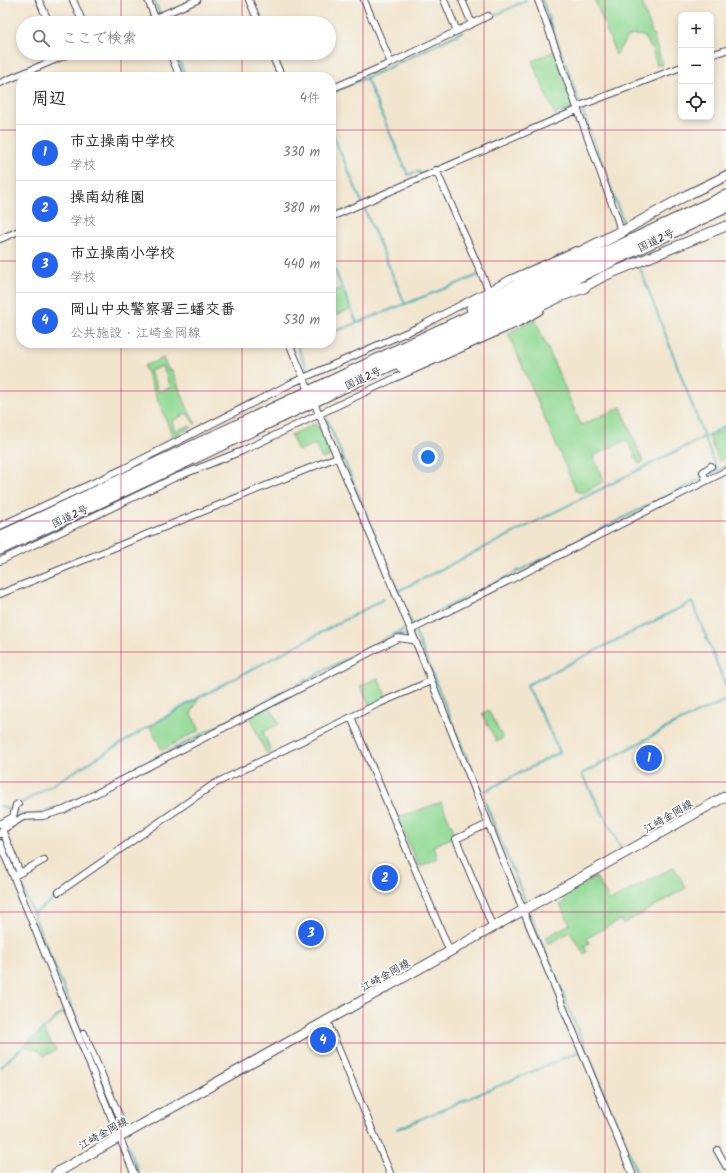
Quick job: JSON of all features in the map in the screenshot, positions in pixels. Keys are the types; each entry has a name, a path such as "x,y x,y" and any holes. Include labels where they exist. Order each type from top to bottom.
{"highway":[{"name":"国道2号","path":"0,537 726,196"},
{"name":"国道2号","path":"0,549 726,207"},
{"path":"393,352 500,292 622,232"},
{"path":"354,382 381,376 584,287"}],"main road":[{"path":"622,232 687,195 726,176"},
{"path":"584,287 604,276 726,226"},
{"name":"江崎金岡線","path":"56,1173 726,796"}],"street":[{"path":"39,0 46,16"},
{"path":"73,0 80,16"},
{"path":"148,0 158,16"},
{"path":"163,16 197,0"},
{"path":"249,0 256,16"},
{"path":"364,0 391,63"},
{"path":"444,0 457,31"},
{"path":"462,0 472,24"},
{"path":"0,526 130,465 303,378 424,324 553,259 622,232 538,0"},
{"path":"336,87 391,63 488,16"},
{"path":"714,54 726,50"},
{"path":"24,72 51,60"},
{"path":"173,60 178,72"},
{"path":"274,60 280,72"},
{"path":"336,215 436,170 495,147 578,107 678,68"},
{"path":"0,83 16,76"},
{"path":"436,170 489,291"},
{"path":"0,238 16,232"},
{"path":"0,561 174,478 242,450 319,415 394,378 523,321 584,287"},
{"path":"291,348 307,386"},
{"path":"316,407 412,631 488,824 632,1173"},
{"path":"0,594 337,457"},
{"path":"705,477 703,472 711,466"},
{"path":"123,1136 17,874 2,830 23,817 43,816 64,810 412,631 705,477 726,471"},
{"path":"59,892 214,784 431,681"},
{"path":"351,718 450,952"},
{"path":"0,824 13,817 16,808"},
{"path":"488,824 456,839 493,928"},
{"path":"0,843 17,874"},
{"path":"17,874 44,860"},
{"path":"327,1021 390,1173"},
{"path":"84,1033 123,1136 134,1173"},
{"path":"717,1150 726,1166"}],"green space":[{"path":"595,0 641,0 663,65 657,65 652,49 644,36 635,35 627,37 616,55"},
{"path":"555,51 575,106 555,115 532,61"},
{"path":"342,288 351,309 336,315 336,291"},
{"path":"535,319 581,425 621,407 643,462 639,464 627,440 593,456 604,481 583,493 576,491 508,333"},
{"path":"163,358 169,371 172,370 186,405 196,424 195,425 187,413 172,421 175,431 188,426 192,427 173,437 144,366","holes":["162,366 171,387 159,392 150,371"]},
{"path":"314,424 320,427 331,454 330,456 322,459 315,444 298,451 291,435"},
{"path":"726,429 726,457 719,461 709,437"},
{"path":"378,678 387,698 370,706 360,686"},
{"path":"198,699 191,714 200,730 162,750 150,727"},
{"path":"270,706 279,724 263,732 272,752 268,754 266,753 249,716"},
{"path":"488,710 503,738 497,742 482,714"},
{"path":"441,802 456,836 433,846 438,858 419,867 397,818"},
{"path":"674,867 686,888 623,924 620,920 587,938 589,943 584,946 587,952 584,954 570,932 548,944 546,937 570,924 560,905 565,901 563,896 596,877 610,901"},
{"path":"43,1029 56,1050 44,1056 38,1050 26,1047 39,1036"}],"waterway":[{"path":"154,0 161,16"},
{"path":"488,19 526,0"},
{"path":"542,0 624,224"},
{"path":"336,91 384,70 462,32"},
{"path":"179,60 184,72"},
{"path":"366,78 408,175 418,171 420,174 444,165"},
{"path":"563,113 575,108"},
{"path":"336,142 405,304"},
{"path":"640,268 717,470"},
{"path":"336,273 357,323"},
{"path":"336,331 479,275"},
{"path":"298,348 307,369"},
{"path":"327,419 412,625"},
{"path":"398,591 726,426"},
{"path":"39,813 64,806 412,625 726,466"},
{"path":"17,810 20,804 185,705 384,599"},
{"path":"485,791 560,752 527,685 692,602 726,686"},
{"path":"414,629 525,900"},
{"path":"397,634 412,636"},
{"path":"622,850 582,774 674,724 726,700"},
{"path":"208,792 218,785"},
{"path":"0,806 23,814 30,814"},
{"path":"8,852 82,1033"},
{"path":"33,914 61,894"},
{"path":"530,914 637,1173"},
{"path":"0,1067 64,1011"},
{"path":"397,1129 578,1052"},
{"path":"112,1107 121,1128"},
{"path":"126,1142 139,1173"}],"place":[{"name":"市立操南中学校","path":"649,758"},
{"name":"操南幼稚園","path":"385,878"},
{"name":"市立操南小学校","path":"311,933"},
{"name":"岡山中央警察署三蟠交番","path":"323,1040"}]}
